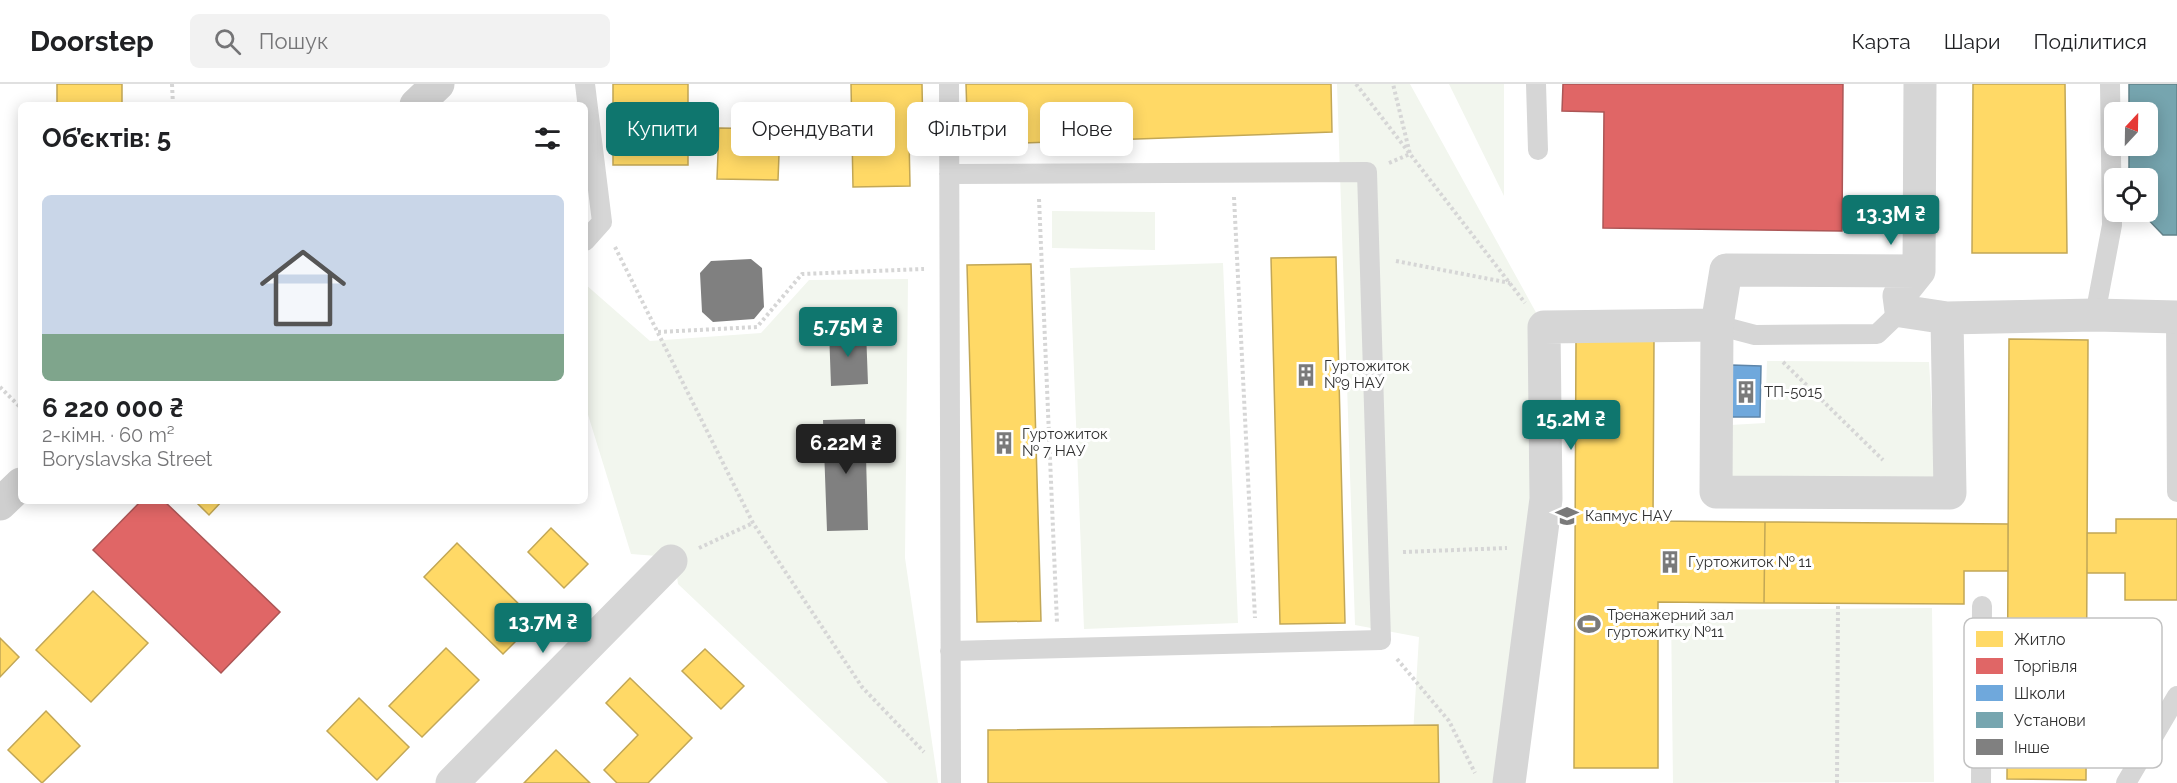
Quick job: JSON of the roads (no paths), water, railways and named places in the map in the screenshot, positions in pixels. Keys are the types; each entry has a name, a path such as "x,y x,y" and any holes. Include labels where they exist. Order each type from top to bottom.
{"main road":[{"path":"419,102 438,84"},
{"path":"0,504 18,487"}],"street":[{"path":"1920,84 1919,271 1899,296 1902,312 1947,318 2095,315 2177,317"},
{"path":"1919,271 1726,270 1717,325 1716,492 1950,493 1947,318"},
{"path":"1509,783 1546,499 1544,327 1717,325"},
{"path":"453,783 670,561"}],"lane":[{"path":"585,84 587,102"},
{"path":"949,84 951,782"},
{"path":"1536,84 1538,150"},
{"path":"2095,315 2112,225 2110,84"},
{"path":"588,108 602,222 588,238"},
{"path":"949,174 1367,172 1381,640 950,651"},
{"path":"1717,325 1755,334 1877,334 1902,312"},
{"path":"2177,317 2177,492"},
{"path":"1982,606 1982,618"},
{"path":"2162,722 2177,696"},
{"path":"2126,783 2135,768"}],"place":[{"name":"Гуртожиток №9 НАУ","path":"1306,375"},
{"name":"ТП-5015","path":"1746,392"},
{"name":"Гуртожиток № 7 НАУ","path":"1004,443"},
{"name":"Капмус НАУ","path":"1567,516"},
{"name":"Гуртожиток № 11","path":"1670,562"},
{"name":"Тренажерний зал гуртожитку №11","path":"1589,624"}]}
